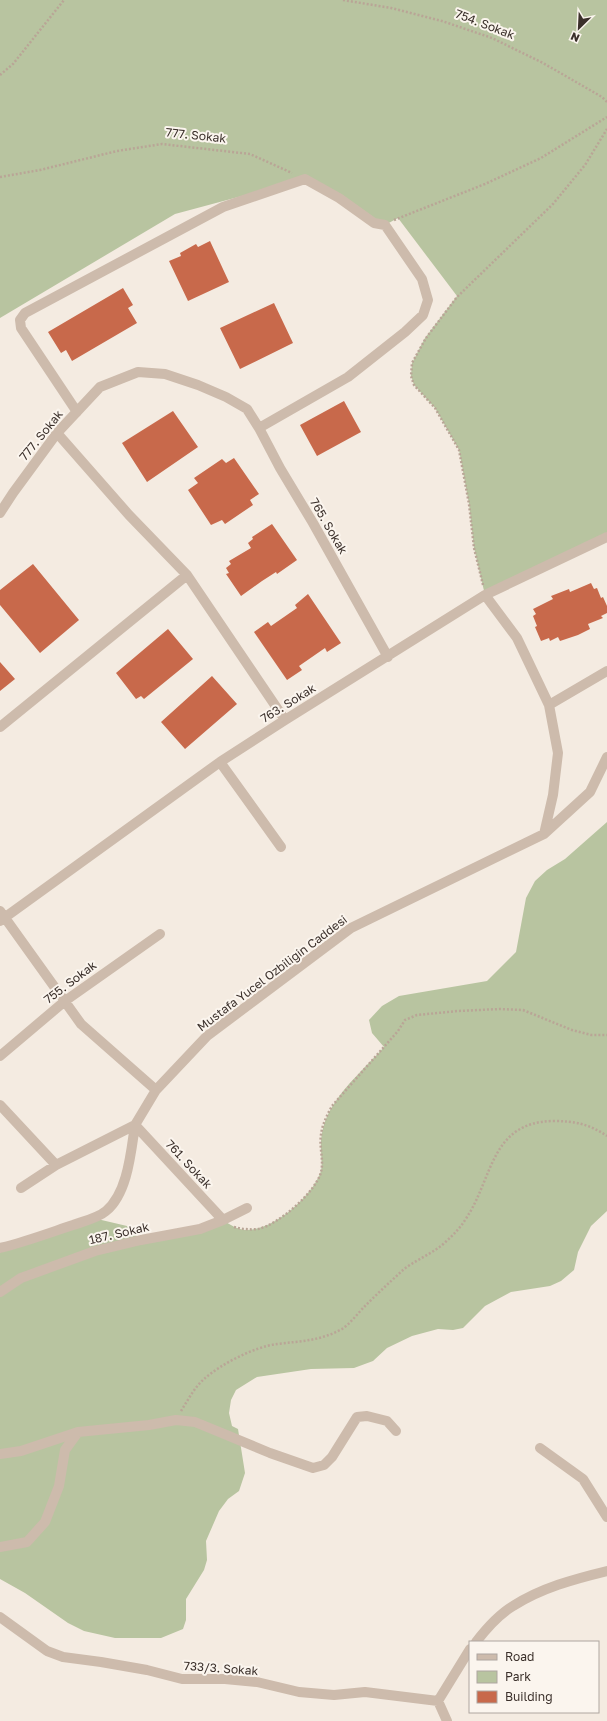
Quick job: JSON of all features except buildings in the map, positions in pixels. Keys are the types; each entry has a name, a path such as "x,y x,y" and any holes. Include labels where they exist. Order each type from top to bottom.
{"street":[{"path":"76,412 21,328 20,320 25,313 223,207 305,178 339,198 374,223 385,225 422,279 428,300 423,315 405,332 348,377 259,428"},
{"name":"777. Sokak","path":"0,513 57,433 100,387 138,372 165,374 219,394 247,409"},
{"name":"765. Sokak","path":"247,409 388,657"},
{"path":"57,433 129,515 187,575 285,720"},
{"name":"763. Sokak","path":"2,917 220,762 285,720 485,595 607,537"},
{"path":"0,727 187,575"},
{"path":"485,595 517,638 549,705 558,753 553,795 544,834"},
{"path":"549,705 607,672"},
{"name":"Mustafa Yucel Ozbiligin Caddesi","path":"135,1125 156,1090 207,1036 351,928 544,834 590,792 607,757"},
{"path":"220,762 281,846"},
{"path":"2,917 81,1024 156,1090"},
{"name":"755. Sokak","path":"0,1056 65,1001 160,934"},
{"path":"0,1105 56,1165"},
{"path":"21,1188 56,1165 135,1125"},
{"path":"0,1248 39,1237 106,1211 116,1198 124,1179 130,1158 135,1125"},
{"name":"761. Sokak","path":"135,1125 223,1220"},
{"name":"187. Sokak","path":"0,1292 21,1278 95,1251 141,1240 200,1229 247,1208"},
{"path":"0,1454 21,1451 78,1432 149,1425 176,1420 195,1422 270,1453 313,1468 324,1466 332,1457 357,1417 368,1416 387,1421 396,1431"},
{"path":"0,1547 27,1542 45,1522 59,1486 65,1450 78,1432"},
{"path":"540,1448 583,1479 607,1517"},
{"path":"477,1641 489,1626 512,1606 544,1590 579,1578 607,1571"},
{"name":"733/3. Sokak","path":"0,1617 47,1651 63,1657 147,1670 182,1679 225,1679 257,1682 299,1692 334,1695 366,1692 438,1701"},
{"path":"447,1721 438,1701 469,1651"}],"path":[{"path":"0,75 13,64 64,0"},
{"name":"754. Sokak","path":"343,0 391,8 442,21 492,38 549,66 602,97 607,102"},
{"path":"385,225 398,218 485,184 541,158 607,117"},
{"path":"485,595 474,548 469,504 459,450 435,408 414,385 412,364 426,338 457,297 553,204 585,165 607,129"},
{"name":"777. Sokak","path":"0,176 40,170 117,150 162,144 250,154 305,178"},
{"path":"223,1220 233,1226 245,1230 260,1228 301,1202 321,1173 321,1135 325,1120 332,1106 398,1031 405,1020 417,1015 458,1011 500,1009 523,1010 572,1030 591,1035 607,1035"},
{"path":"176,1420 192,1393 203,1379 222,1366 252,1352 275,1344 325,1338 344,1328 404,1270 439,1247 456,1233 468,1216 480,1193 490,1164 503,1142 516,1130 539,1121 572,1121 595,1128 607,1136"}],"green space":[{"path":"0,0 607,0 607,537 485,595 474,548 469,504 459,450 435,408 414,385 411,376 412,363 425,338 457,296 398,218 385,225 305,179 175,214 0,318"},
{"path":"607,822 607,1211 591,1226 578,1252 574,1270 561,1281 550,1286 511,1292 485,1306 463,1328 453,1330 438,1329 412,1336 387,1348 373,1361 354,1368 311,1369 257,1377 236,1390 231,1400 229,1413 232,1426 238,1429 245,1473 239,1491 228,1499 219,1511 206,1541 207,1560 204,1570 186,1599 186,1620 183,1629 161,1638 115,1638 84,1631 68,1623 25,1593 0,1579 0,1248 93,1218 127,1226 141,1240 223,1220 239,1229 245,1230 256,1229 278,1219 299,1203 308,1193 320,1174 322,1165 322,1133 332,1107 350,1083 384,1047 372,1033 369,1020 382,1006 399,996 487,981 516,952 526,898 535,881 547,870 565,859"}]}
